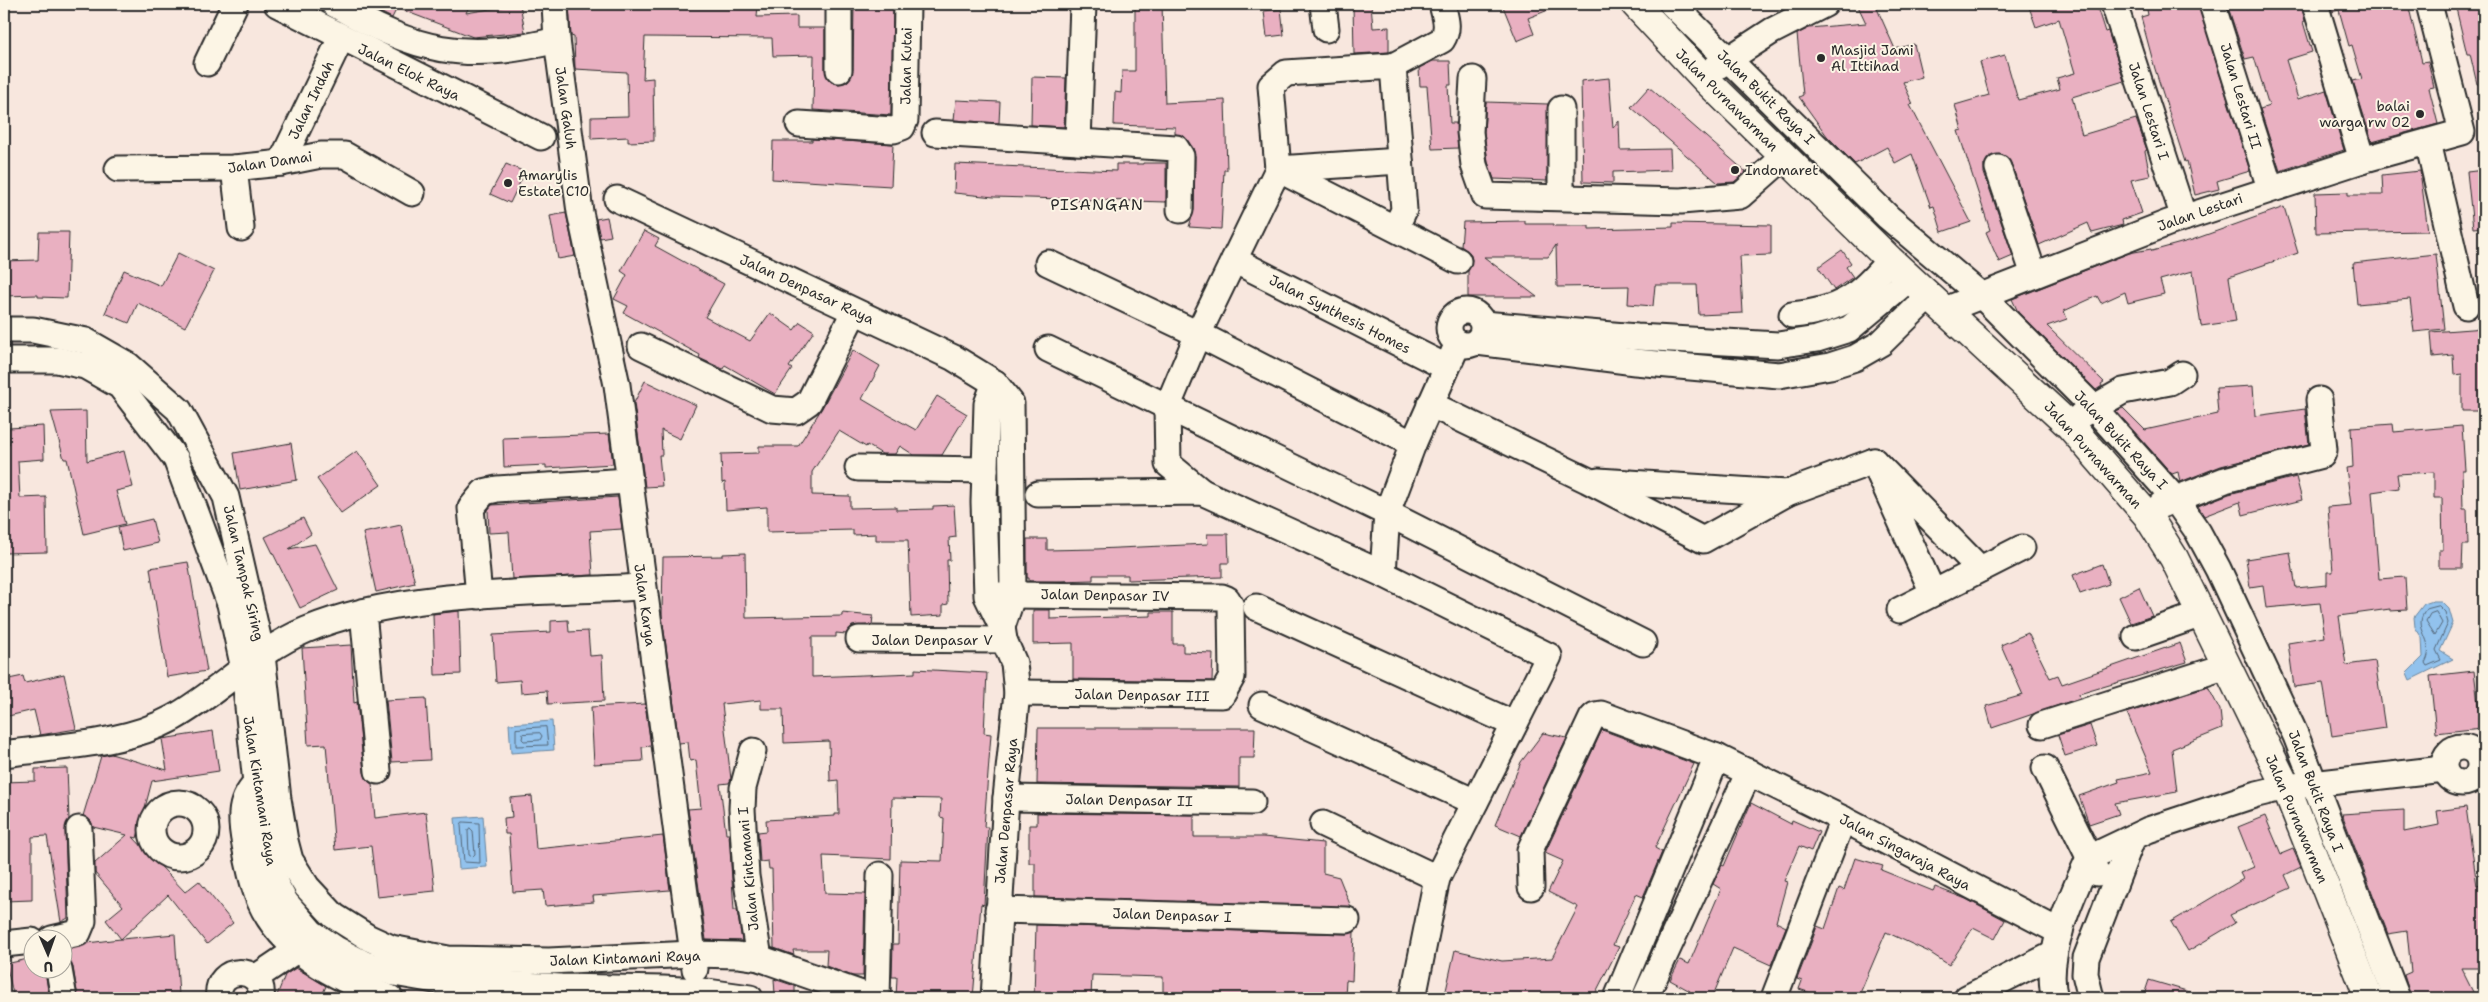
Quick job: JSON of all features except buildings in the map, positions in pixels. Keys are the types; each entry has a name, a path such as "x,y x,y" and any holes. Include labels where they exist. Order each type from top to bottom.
{"street":[{"path":"206,63 235,4"},
{"name":"Jalan Elok Raya","path":"277,4 541,138"},
{"path":"334,4 382,30 443,50 490,52 557,40"},
{"name":"Jalan Galuh","path":"555,4 557,40 580,212"},
{"path":"839,4 839,70"},
{"name":"Jalan Kutai","path":"799,124 894,130 902,127 905,120 907,4"},
{"path":"1078,142 1083,4"},
{"path":"1323,4 1326,29"},
{"path":"1140,493 1168,464 1167,408 1198,334 1278,169 1271,86 1286,73 1393,66 1442,40 1447,34 1442,4"},
{"name":"Jalan Purnawarman","path":"1635,4 1715,69 1784,157 1941,292 2070,426 2161,506 2174,558 2286,787 2372,985"},
{"name":"Jalan Bukit Raya I","path":"1672,4 1715,69 1888,217 1941,292 2093,407 2161,506 2198,532 2218,570 2296,736 2313,784 2372,985 2397,998"},
{"path":"1715,69 1772,31 1825,4"},
{"name":"Jalan Lestari I","path":"2114,4 2184,218"},
{"name":"Jalan Lestari II","path":"2212,4 2270,188"},
{"path":"2316,4 2362,160"},
{"name":"Jalan Lestari","path":"1941,292 2034,276 2184,218 2270,188 2462,132 2429,4"},
{"name":"Jalan Indah","path":"281,163 341,38"},
{"path":"1393,66 1404,210 1396,228"},
{"path":"1473,79 1470,132 1474,165 1485,196 1681,201 1740,196 1784,157"},
{"path":"1561,108 1561,197"},
{"path":"935,133 1176,148 1181,156 1180,210"},
{"path":"2428,142 2466,306"},
{"name":"Jalan Damai","path":"118,169 234,168 281,163 320,155 345,155 412,193"},
{"path":"1278,169 1400,161"},
{"path":"234,168 241,228"},
{"path":"1998,168 2034,276"},
{"path":"1278,169 1458,261"},
{"name":"Jalan Denpasar Raya","path":"617,200 954,358 995,384 1011,403 1013,594 1003,633"},
{"name":"Jalan Karya","path":"580,212 617,385 642,587 692,954 701,994"},
{"name":"Jalan Synthesis Homes","path":"1234,260 1446,367"},
{"path":"1048,263 1198,334 1413,444"},
{"path":"1792,315 1814,313 1850,300 1865,288 1941,292"},
{"path":"1383,574 1387,514 1413,444 1446,367 1473,336 1637,337 1778,345 1817,339 1849,329 1941,292"},
{"path":"1473,336 1635,362 1779,375 1830,366 1855,358 1882,343 1941,292"},
{"path":"641,346 772,409 796,411 809,402 854,312"},
{"name":"Jalan Tampak Siring","path":"4,330 33,330 86,341 128,365 179,410 226,497 253,662 276,767"},
{"path":"1635,362 1637,337"},
{"path":"1778,345 1779,375"},
{"path":"1048,348 1167,408 1387,514 1643,643"},
{"name":"Jalan Tampak Siring","path":"4,360 57,360 85,366 120,386 176,460 253,662"},
{"path":"2070,426 2086,410 2123,391 2170,382 2182,374"},
{"name":"Jalan Denpasar Raya","path":"994,998 1006,798 1017,693 1014,663 987,596 985,470 987,404 995,384"},
{"path":"2161,506 2224,480 2322,455 2324,450 2319,400"},
{"path":"1430,404 1587,480 1703,540 1787,493 1874,461"},
{"path":"1874,461 1980,569"},
{"path":"1874,461 1933,593"},
{"path":"1168,464 1202,492 1383,574 1549,656 1437,878 1413,998"},
{"path":"858,468 985,470"},
{"path":"1587,480 1787,493"},
{"path":"479,596 471,508 484,492 497,489 629,481"},
{"path":"1038,494 1202,492"},
{"path":"1900,610 2022,548"},
{"path":"4,754 107,740 141,732 172,719 199,702 253,662 305,631 362,612 431,601 479,596 642,587"},
{"name":"Jalan Denpasar IV","path":"987,596 1013,594 1222,597"},
{"name":"Jalan Denpasar III","path":"1017,693 1222,695 1232,677 1231,606 1227,599 1222,597"},
{"path":"1256,607 1514,724"},
{"path":"362,612 378,772"},
{"path":"2136,637 2202,614"},
{"name":"Jalan Denpasar V","path":"859,639 1003,633"},
{"path":"2042,725 2225,663 2254,648"},
{"name":"Jalan Kintamani Raya","path":"253,662 256,784 269,860 276,885 286,903 311,932 336,949 365,964 394,973 440,981 750,998"},
{"path":"1262,705 1475,802"},
{"name":"Jalan Singaraja Raya","path":"1531,887 1530,850 1595,715 1601,714 1717,757 1843,819 2057,943"},
{"path":"2056,998 2057,943 2074,890 2089,858 2148,830 2257,794 2286,787 2444,769 2444,757 2453,748 2464,746 2475,750 2482,760"},
{"name":"Jalan Kintamani I","path":"753,751 743,788 742,809 746,876 759,958"},
{"path":"1617,998 1717,757"},
{"path":"276,767 256,784 242,804 240,822 257,895 269,918 298,949 345,981 390,998"},
{"name":"Jalan Kintamani Raya","path":"276,767 285,841 296,872 334,916 369,938 392,948 448,959 486,961 549,961 692,954 738,955 759,958 873,998"},
{"path":"2045,768 2089,858 2109,894"},
{"path":"1645,998 1749,772"},
{"name":"Jalan Denpasar II","path":"1006,798 1252,802"},
{"path":"1774,998 1843,819"},
{"path":"207,830 240,822"},
{"path":"1323,824 1437,878"},
{"path":"72,934 78,933 83,921 79,829"},
{"path":"2091,998 2085,974 2086,958 2132,838"},
{"path":"878,998 880,875"},
{"path":"1665,882 1693,895"},
{"name":"Jalan Denpasar I","path":"998,910 1347,920"},
{"path":"4,944 22,942"},
{"path":"1967,998 2057,943"},
{"path":"219,998 219,988 227,975 242,972 258,988 298,949"},
{"path":"60,980 64,998"}],"water":[{"path":"2441,601 2449,609 2453,623 2440,651 2453,659 2410,680 2407,673 2423,657 2422,638 2415,627 2414,617 2424,604"},
{"path":"552,721 554,750 511,753 509,724"},
{"path":"483,816 487,867 459,869 455,818"}],"place":[{"name":"Masjid Jami Al Ittihad","path":"1821,58"},
{"name":"balai warga rw 02","path":"2420,114"},
{"name":"Indomaret","path":"1735,170"},
{"name":"Amarylis Estate C10","path":"508,183"}],"district":[{"name":"PISANGAN","path":"1097,204"}]}
